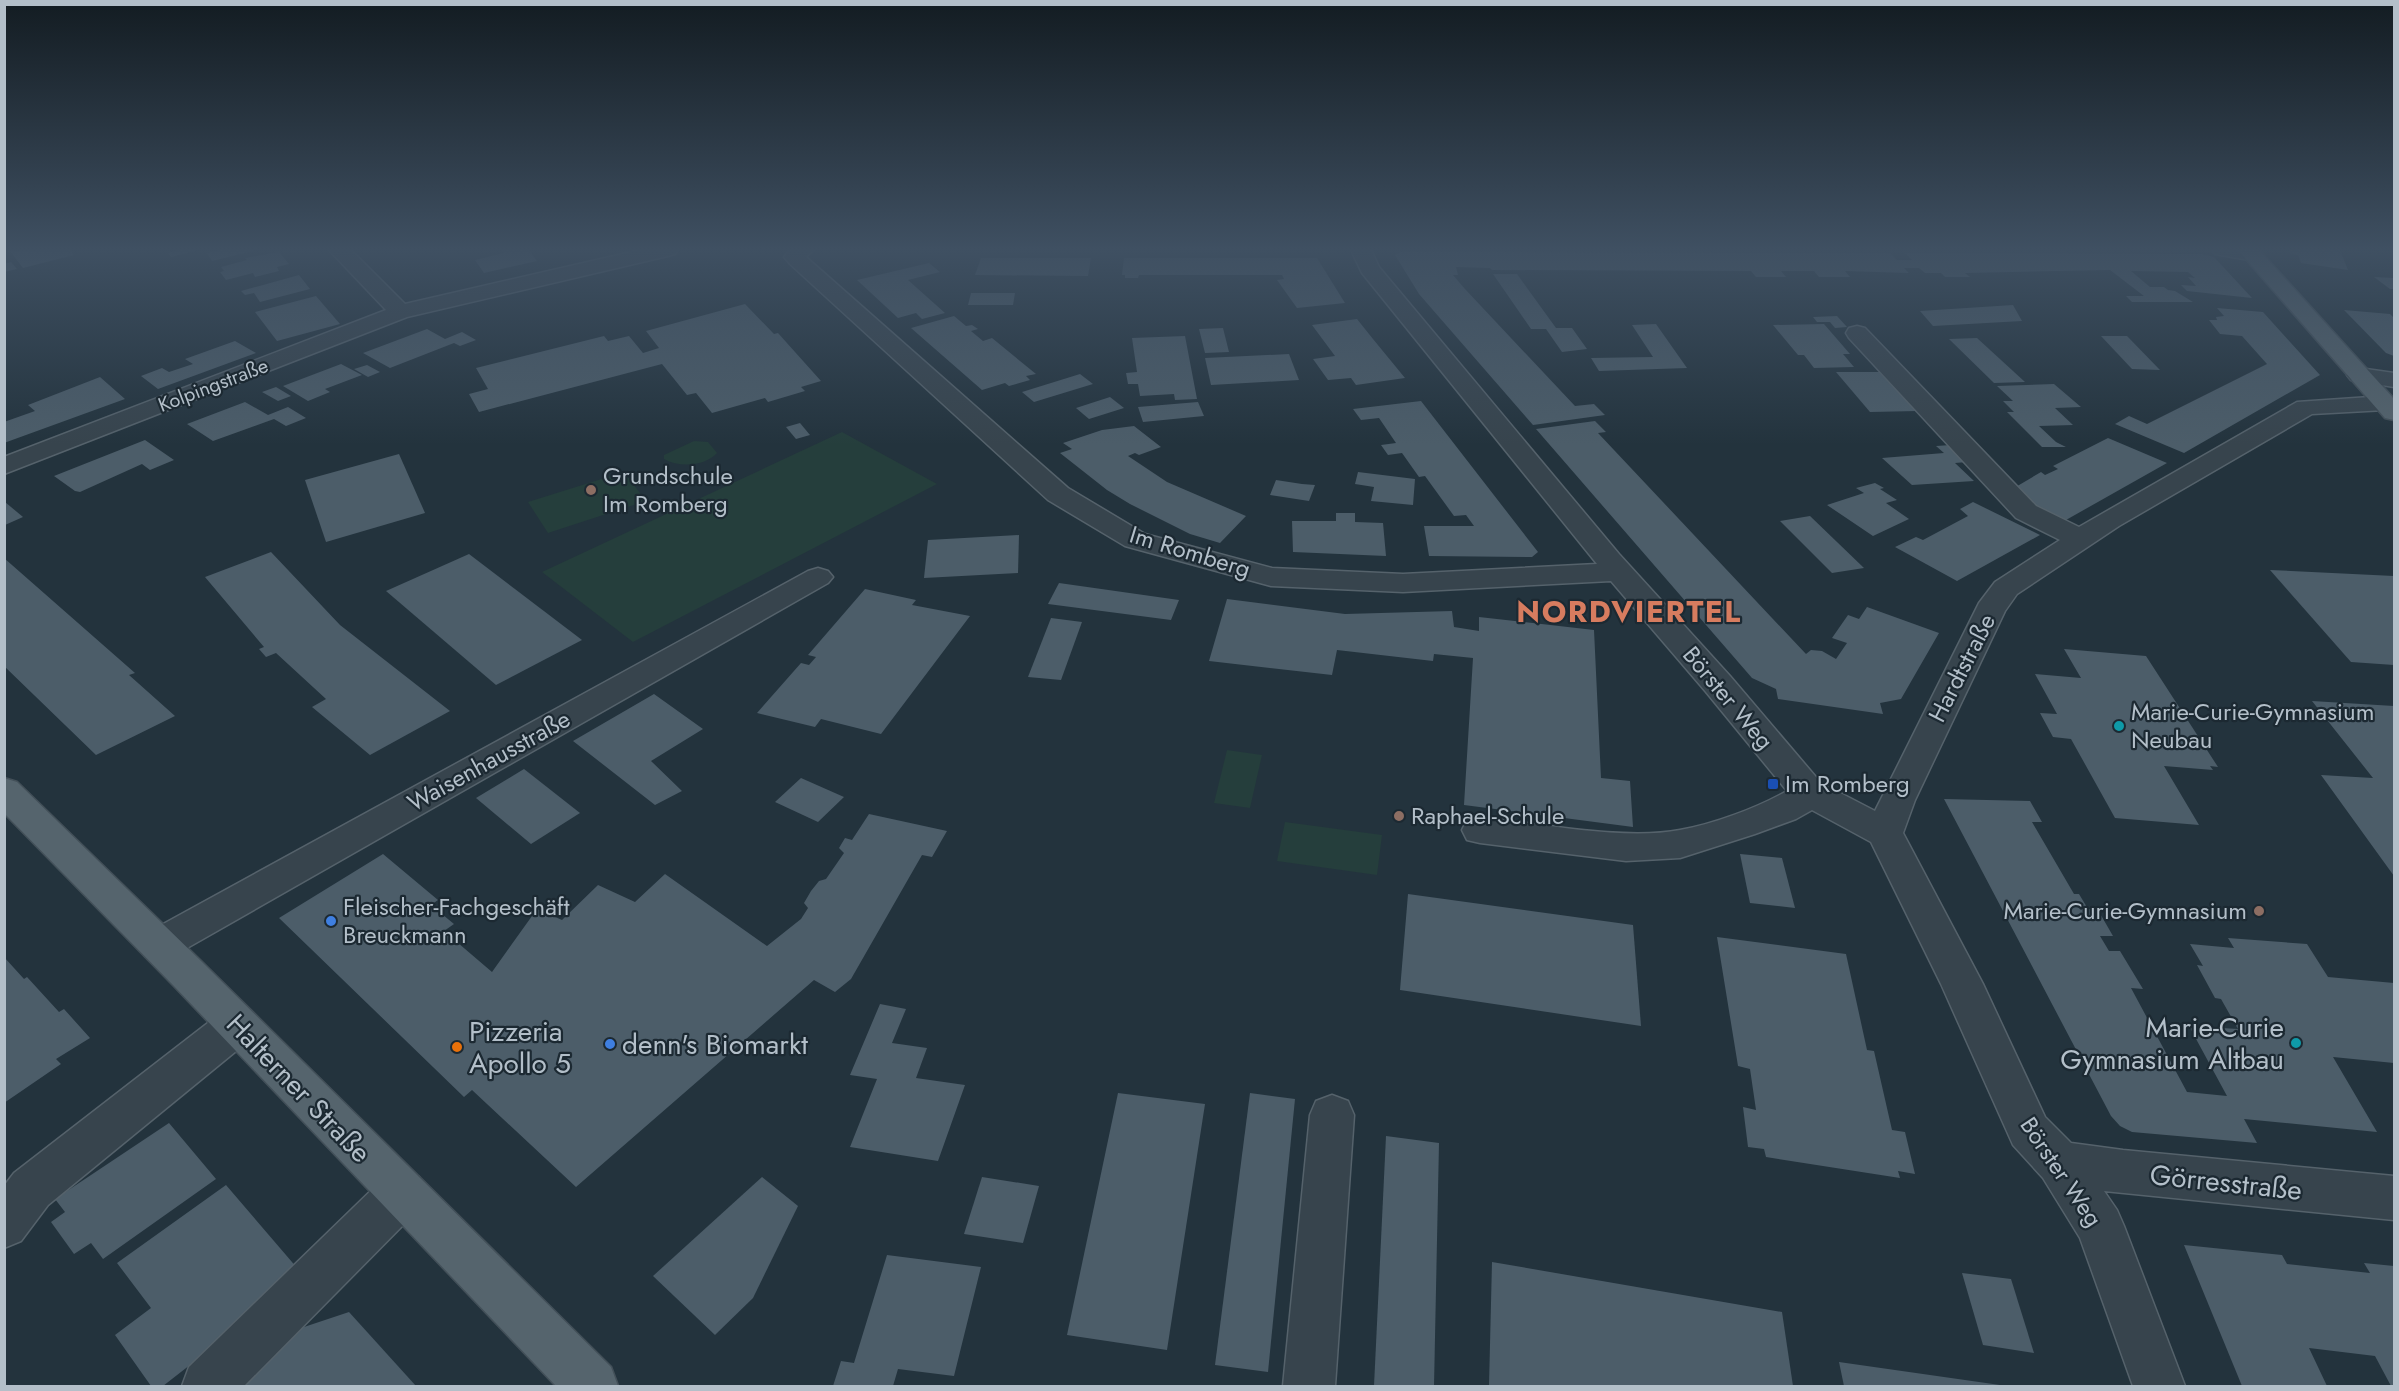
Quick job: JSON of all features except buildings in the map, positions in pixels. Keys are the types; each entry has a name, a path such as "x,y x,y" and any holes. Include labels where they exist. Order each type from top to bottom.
{"main road":[{"path":"2305,315 2359,375"},
{"name":"Halterner Straße","path":"4,791 159,945 592,1386"}],"street":[{"name":"Kolpingstraße","path":"4,466 393,315"},
{"name":"Im Romberg","path":"856,315 1058,494 1135,540 1270,577 1403,583 1582,575 1618,571"},
{"name":"Börster Weg","path":"1407,315 1618,571 1811,794 1885,833 1962,984 2029,1131 2059,1163 2100,1226 2158,1386"},
{"path":"1857,333 2026,512 2081,539"},
{"path":"2359,375 2391,399"},
{"name":"Hardtstraße","path":"1885,833 1897,800 1990,610 2006,588 2109,520 2306,407 2391,399"},
{"name":"Waisenhausstraße","path":"159,945 818,577"},
{"path":"1480,830 1626,847 1680,844 1783,810 1811,794"},
{"path":"18,1207 237,1025"},
{"path":"1309,1386 1332,1115"},
{"name":"Görresstraße","path":"2059,1163 2123,1172 2394,1198"},
{"path":"208,1386 402,1193"}],"green space":[{"path":"842,432 937,484 633,642 542,572"},
{"path":"694,441 708,442 717,453 706,461 692,464 677,464 664,459 664,455"},
{"path":"624,472 646,501 548,533 528,502"},
{"path":"1227,750 1262,755 1250,808 1214,803"},
{"path":"1285,822 1382,835 1377,875 1277,861"}],"place":[{"name":"Grundschule Im Romberg","path":"591,490"},
{"name":"Marie-Curie-Gymnasium Neubau","path":"2119,726"},
{"name":"Im Romberg","path":"1773,784"},
{"name":"Raphael-Schule","path":"1399,816"},
{"name":"Marie-Curie-Gymnasium","path":"2259,911"},
{"name":"Fleischer-Fachgeschäft Breuckmann","path":"331,921"},
{"name":"Marie-Curie Gymnasium Altbau","path":"2296,1043"},
{"name":"denn's Biomarkt","path":"610,1044"},
{"name":"Pizzeria Apollo 5","path":"457,1047"}],"district":[{"name":"NORDVIERTEL","path":"1629,612"}]}
